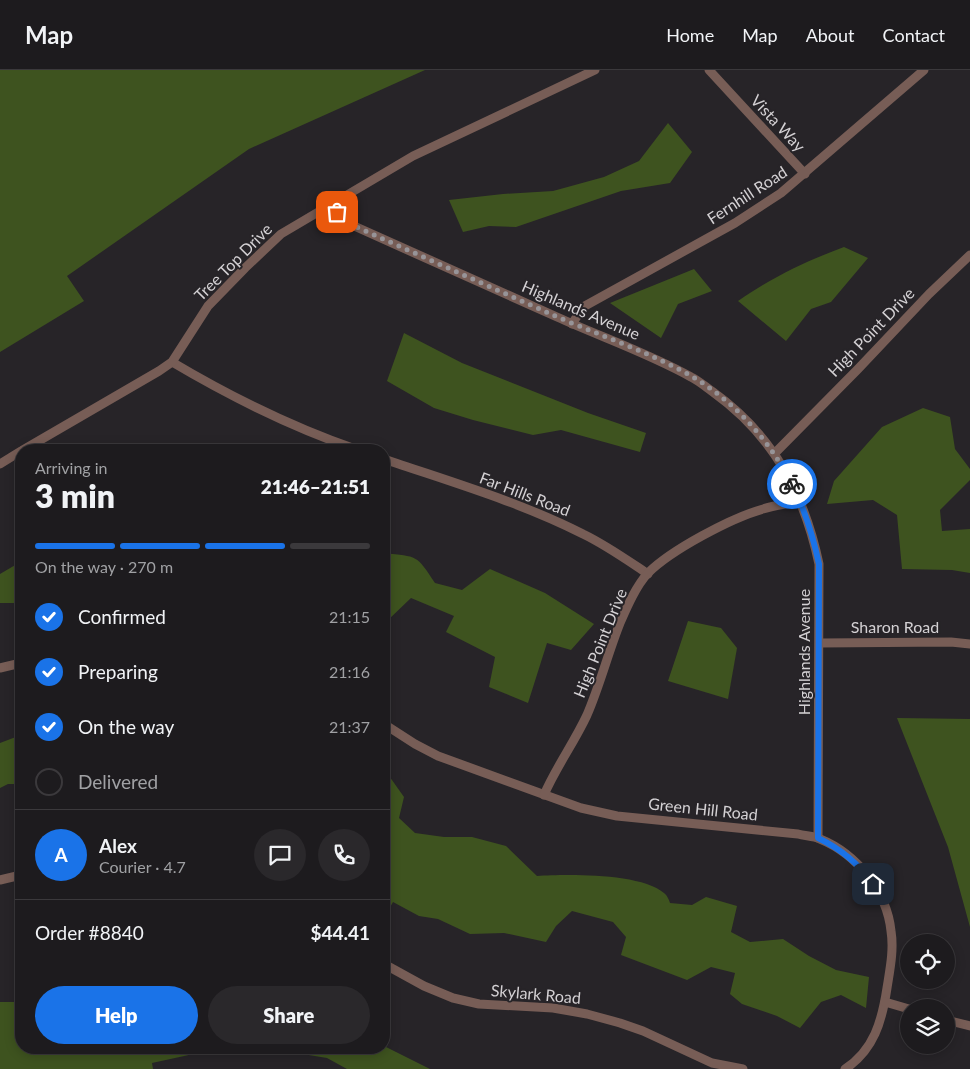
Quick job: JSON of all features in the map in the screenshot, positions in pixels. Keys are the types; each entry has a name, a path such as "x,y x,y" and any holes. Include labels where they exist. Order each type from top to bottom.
{"street":[{"name":"Tree Top Drive","path":"34,444 172,362 208,306 282,234 413,156 595,70"},
{"name":"Vista Way","path":"710,70 805,174"},
{"name":"Fernhill Road","path":"572,324 583,307 736,223 781,193 924,70"},
{"name":"Highlands Avenue","path":"331,204 343,221 572,324 651,357 693,378 729,404 759,433 775,453 800,501 814,537 819,564 818,838"},
{"name":"High Point Drive","path":"775,453 929,294 970,255"},
{"path":"172,362 214,386 329,444"},
{"name":"Tree Top Drive","path":"0,464 15,455"},
{"name":"Far Hills Road","path":"390,461 496,497 557,521 585,535 648,574"},
{"name":"High Point Drive","path":"544,795 551,779 570,749 586,715 620,622 640,584 648,574 678,550 719,528 762,509 800,501"},
{"name":"Sharon Road","path":"820,642 952,642 970,644"},
{"path":"0,668 15,664"},
{"name":"Green Hill Road","path":"390,728 438,756 581,808 617,816 798,834 818,838 829,843 857,864 873,884 890,920 892,946 885,1002"},
{"path":"0,880 15,876"},
{"name":"Skylark Road","path":"390,967 424,986 453,998 480,1004 553,1008 620,1022 712,1063 744,1069"},
{"path":"845,1069 857,1060 873,1040 878,1030 885,1002 900,1006"},
{"path":"955,1022 970,1026"}],"green space":[{"path":"0,70 425,70 249,149 67,276 84,301 0,352"},
{"path":"668,123 692,152 670,183 621,191 516,227 489,226 463,232 449,200 553,191 604,177 639,161"},
{"path":"844,247 868,258 831,302 811,309 786,341 738,301 789,271 815,258"},
{"path":"694,269 712,291 678,304 661,338 610,303"},
{"path":"404,333 462,363 588,413 646,433 640,452 561,430 533,435 434,408 387,381"},
{"path":"923,408 950,417 955,449 970,469 970,480 940,510 942,531 970,529 970,573 952,570 902,569 897,515 873,500 827,504 834,481 882,427"},
{"path":"390,554 404,555 415,559 424,567 435,583 462,590 490,569 545,593 594,624 571,650 547,643 528,703 489,687 495,657 446,632 454,616 411,598 390,618"},
{"path":"15,565 15,603 0,603 0,574"},
{"path":"688,621 721,628 737,648 728,699 668,681"},
{"path":"897,718 970,719 970,927 948,847"},
{"path":"15,737 15,784 8,784 0,788 0,743"},
{"path":"390,777 404,797 399,818 415,833 444,837 472,837 506,846 537,876 584,875 622,878 653,886 665,894 670,903 692,905 706,897 737,906 731,932 750,942 783,939 809,956 836,970 869,977 866,1008 841,995 821,1002 800,1028 777,1016 742,1004 730,994 735,973 711,967 687,980 621,955 626,937 613,922 572,911 556,926 546,942 504,933 470,934 438,919 419,916 393,902 390,907"},
{"path":"0,1002 15,1002 15,1054 193,1054 152,1063 153,1069 0,1069"},
{"path":"390,1049 430,1069 347,1069 327,1058 303,1054 390,1054"}],"way so far":[{"path":"337,212 343,221 572,324 651,357 693,378 729,404 759,433 775,453 792,484"}],"route":[{"path":"792,484 814,537 819,564 818,838 849,857 873,884"}]}
